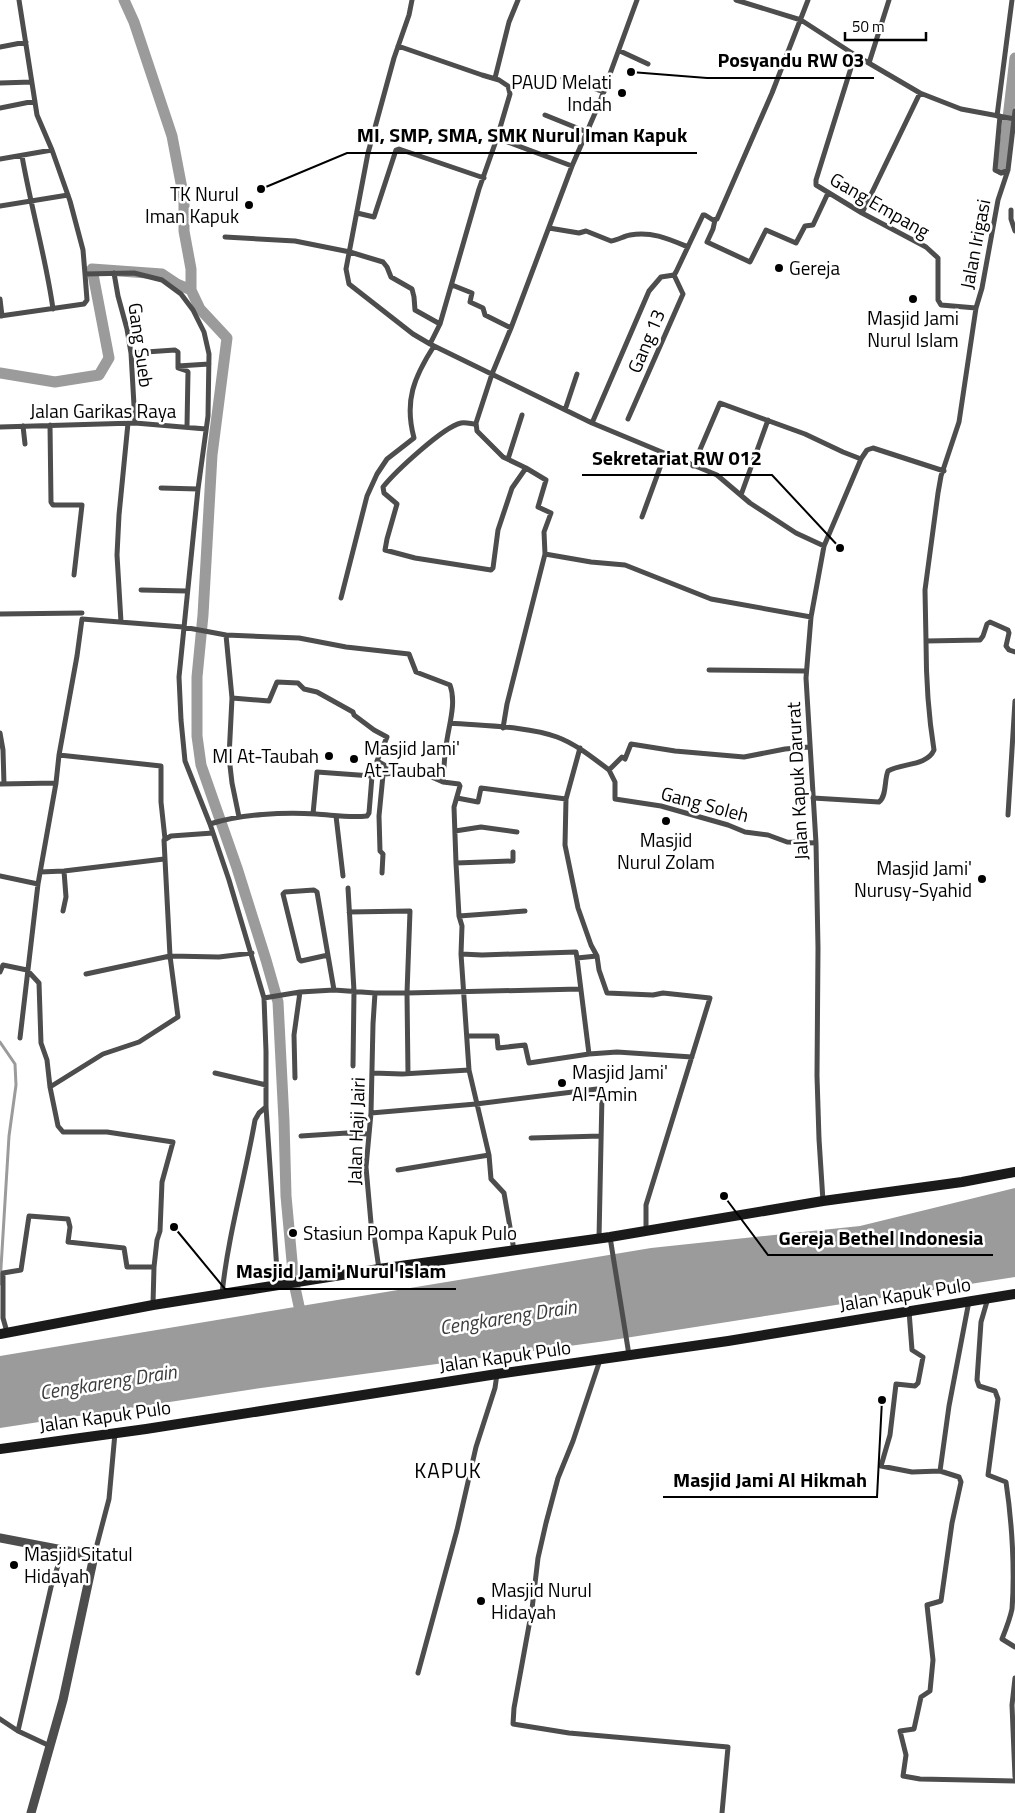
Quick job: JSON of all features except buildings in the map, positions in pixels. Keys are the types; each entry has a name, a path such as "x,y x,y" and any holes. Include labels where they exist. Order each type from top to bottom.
{"main road":[{"path":"4,1334 153,1305 282,1286 379,1269 598,1238 611,1241 646,1231 823,1201 962,1182 1015,1172"},
{"name":"Jalan Kapuk Pulo","path":"0,1449 600,1360 1015,1294"}],"street":[{"path":"0,298 1,316 87,302 87,274 68,195 37,115 20,0"},
{"path":"412,0 368,153 346,269 349,284 413,334 432,345 592,423 717,476 750,503 796,533 824,546"},
{"path":"495,78 509,22 518,0"},
{"path":"503,728 507,704 545,554 544,532 551,513 538,507 546,480 502,457 484,440 477,430 476,424 492,374 572,166 620,51 637,0"},
{"path":"736,0 801,20 855,55 920,92 961,109 1013,119"},
{"path":"808,0 772,93 715,220 708,242 750,262 766,230 796,243 805,226 813,225 828,193"},
{"path":"869,63 890,0"},
{"path":"1008,170 1001,173 995,170 1012,0"},
{"path":"0,47 26,42"},
{"path":"341,598 367,496 377,474 387,459 414,438 410,423 413,385 440,324 452,286 457,262 510,94 506,83 495,78 398,46"},
{"path":"620,51 648,64"},
{"name":"Gang Empang","path":"855,55 816,185 862,213 926,247 938,258 938,300 941,305 976,308"},
{"path":"563,78 604,92"},
{"path":"0,82 32,82"},
{"path":"862,213 920,92"},
{"path":"0,108 35,101"},
{"name":"Jalan Irigasi","path":"813,798 880,801 883,797 888,771 926,759 934,750 926,684 925,590 938,493 960,422 976,308 982,288 998,200 1008,170 1015,111"},
{"path":"545,115 587,132"},
{"path":"497,138 572,166"},
{"path":"0,159 52,150"},
{"path":"357,213 374,217 396,150 425,157 484,178"},
{"path":"22,156 53,309"},
{"path":"0,206 68,195"},
{"path":"1011,210 1011,219 1015,231"},
{"path":"592,423 649,290 661,277 674,275 703,215 705,214 715,220"},
{"path":"549,228 580,233 586,231 611,241 628,235 644,233 658,235 688,247"},
{"path":"225,237 295,241 350,252 385,264 391,277 412,289 415,310 440,324"},
{"name":"Gang Sueb","path":"114,273 131,353 131,379 135,422"},
{"path":"87,274 134,273 162,280 180,294 193,310 204,332 209,354 208,416 198,489 179,677 185,761 210,824 252,953 264,998 266,1107 282,1286"},
{"name":"Gang 13","path":"628,419 683,294 674,275"},
{"path":"452,286 472,293 470,302 484,308 484,315 511,328"},
{"path":"131,353 175,350 179,354 178,369 187,370 188,372 187,426"},
{"path":"178,366 209,364"},
{"path":"565,410 577,374"},
{"path":"693,466 719,403 806,434 861,459 867,450 872,448 944,471"},
{"path":"508,459 522,415"},
{"path":"741,495 768,420"},
{"name":"Jalan Garikas Raya","path":"0,427 135,422 206,429"},
{"path":"121,622 117,555 128,423"},
{"path":"476,424 459,424 440,436 415,455 384,487 384,493 397,504 386,539 385,550 421,559 491,570 493,568 498,530 512,488 526,468"},
{"path":"50,425 51,502 53,504 82,505 74,575"},
{"path":"23,426 25,444"},
{"path":"642,517 665,454"},
{"name":"Jalan Kapuk Darurat","path":"823,1201 818,1084 816,843 806,671 811,617 824,546 861,459"},
{"path":"161,488 198,489"},
{"path":"545,554 591,562 625,565 711,600 811,617"},
{"path":"141,590 187,591"},
{"path":"0,614 82,613"},
{"path":"20,1038 38,884 82,618 183,627 215,634 299,638 354,648 410,654 416,672 450,684 452,691 443,782"},
{"path":"926,641 980,640 987,624 990,622 1009,630 1006,646 1009,650 1015,652"},
{"path":"226,635 232,698 229,757 238,818"},
{"path":"709,670 806,671"},
{"path":"232,698 269,701 277,682 298,683 304,689 318,692 353,712 366,725 387,737 377,761 386,766 379,816 382,873"},
{"path":"1008,815 1015,701"},
{"path":"450,723 538,732 558,737 580,748 609,770 622,757 626,759 631,744 675,751 744,757 785,749 809,747"},
{"path":"0,733 3,750 2,784 56,783"},
{"path":"580,748 566,799 565,845 578,908 591,945 597,956 599,970 607,994 653,995 663,993 709,997 676,1104 664,1151 646,1205 646,1231"},
{"path":"50,1087 103,1054 139,1042 178,1017 170,956 163,845 165,839 161,802 161,766 59,755"},
{"name":"Gang Soleh","path":"609,770 615,782 615,799 661,806 728,825 745,832 768,835 787,842 816,843"},
{"path":"313,814 317,772 372,776 418,771 443,782 459,784 454,807 469,1070 488,1155 491,1179 504,1192 514,1250"},
{"path":"210,824 238,818 313,814 367,816 369,813 372,776"},
{"path":"457,798 478,802 481,788 566,799"},
{"path":"336,816 343,876"},
{"path":"455,831 481,827 517,832"},
{"path":"165,839 171,836 213,833"},
{"path":"456,863 513,861 513,852"},
{"path":"40,872 64,871 164,859"},
{"path":"63,911 66,897 64,871"},
{"path":"0,876 38,884"},
{"path":"348,888 354,991 353,1066"},
{"path":"328,955 302,961 299,959 283,894 285,892 314,890 317,892 328,955 334,990"},
{"path":"349,912 410,910 407,993 408,1074"},
{"path":"459,916 525,911"},
{"path":"461,954 576,952 590,1054"},
{"path":"86,974 170,956 219,957 252,953"},
{"path":"577,958 597,956"},
{"path":"0,972 3,965 27,970 39,983 41,1044 47,1060 58,1126 63,1132 107,1132 174,1142 162,1182 160,1231 154,1267 153,1305"},
{"path":"264,998 298,992 334,990 407,993 580,989"},
{"path":"295,1078 294,1035 298,992"},
{"name":"Jalan Haji Jairi","path":"375,993 372,1024 373,1073 371,1113 366,1167 371,1224 379,1269"},
{"path":"468,1036 497,1036 498,1048 525,1045 529,1063 618,1052 692,1057"},
{"path":"373,1073 408,1074 469,1070"},
{"path":"216,1073 266,1085"},
{"path":"371,1113 476,1104 597,1089 602,1095 598,1238"},
{"path":"222,1294 224,1272 255,1120 266,1107"},
{"path":"301,1136 347,1133 368,1134"},
{"path":"531,1138 601,1136"},
{"path":"398,1170 488,1155"},
{"path":"4,1334 3,1272 21,1270 29,1216 68,1219 70,1227 68,1242 124,1248 127,1267 154,1267"},
{"path":"611,1241 629,1355"},
{"path":"988,1298 981,1322 977,1380 979,1386 995,1391 998,1399 988,1475 1006,1482 1012,1520 1014,1590 1012,1612 1002,1639 1014,1646"},
{"path":"940,1471 949,1406 969,1301"},
{"path":"909,1311 912,1350 922,1357 918,1383 915,1386 896,1384 890,1435 881,1466 912,1472 940,1471 959,1477 961,1482 952,1523 941,1601 927,1605 933,1660 930,1692 921,1697 914,1729 900,1731 906,1755 903,1776 920,1780 1015,1779 1012,1705 1015,1678"},
{"path":"600,1360 573,1441 558,1478 546,1522 538,1558 532,1610 514,1708 513,1724 569,1733 728,1747 722,1813"},
{"path":"418,1673 457,1530 476,1447 495,1388 497,1374"},
{"path":"31,1813 63,1700 94,1556 109,1499 115,1432"},
{"path":"0,1538 94,1556"},
{"path":"18,1731 51,1587 63,1549"},
{"path":"0,1719 18,1731 50,1746"}],"water":[{"name":"Cengkareng Drain","path":"1015,1188 1015,1277 606,1341 261,1388 0,1428 0,1356 651,1248 860,1226"}],"waterway":[{"path":"124,0 134,22 172,136 184,199 184,231 191,269 191,290 200,309 227,338 212,455 203,615 197,677 197,736 201,765 237,868 278,1002 286,1196 294,1283 302,1320"},
{"path":"1002,170 1015,58"},
{"path":"0,373 55,382 99,375 109,358 92,269 162,274 177,284 191,290"},
{"path":"0,1042 15,1064 16,1085 9,1136 0,1284"}],"place":[{"name":"Posyandu RW 03","path":"631,72"},
{"name":"PAUD Melati Indah","path":"622,93"},
{"name":"MI, SMP, SMA, SMK Nurul Iman Kapuk","path":"261,189"},
{"name":"TK Nurul Iman Kapuk","path":"249,205"},
{"name":"Gereja","path":"779,268"},
{"name":"Masjid Jami Nurul Islam","path":"913,299"},
{"name":"Sekretariat RW 012","path":"840,548"},
{"name":"MI At-Taubah","path":"329,756"},
{"name":"Masjid Jami' At-Taubah","path":"354,759"},
{"name":"Masjid Nurul Zolam","path":"666,821"},
{"name":"Masjid Jami' Nurusy-Syahid","path":"982,879"},
{"name":"Masjid Jami' Al-Amin","path":"562,1083"},
{"name":"Gereja Bethel Indonesia","path":"724,1196"},
{"name":"Masjid Jami' Nurul Islam","path":"174,1227"},
{"name":"Stasiun Pompa Kapuk Pulo","path":"293,1233"},
{"name":"Masjid Jami Al Hikmah","path":"882,1400"},
{"name":"Masjid Sitatul Hidayah","path":"14,1565"},
{"name":"Masjid Nurul Hidayah","path":"481,1601"}],"district":[{"name":"KAPUK","path":"448,1471"}]}
